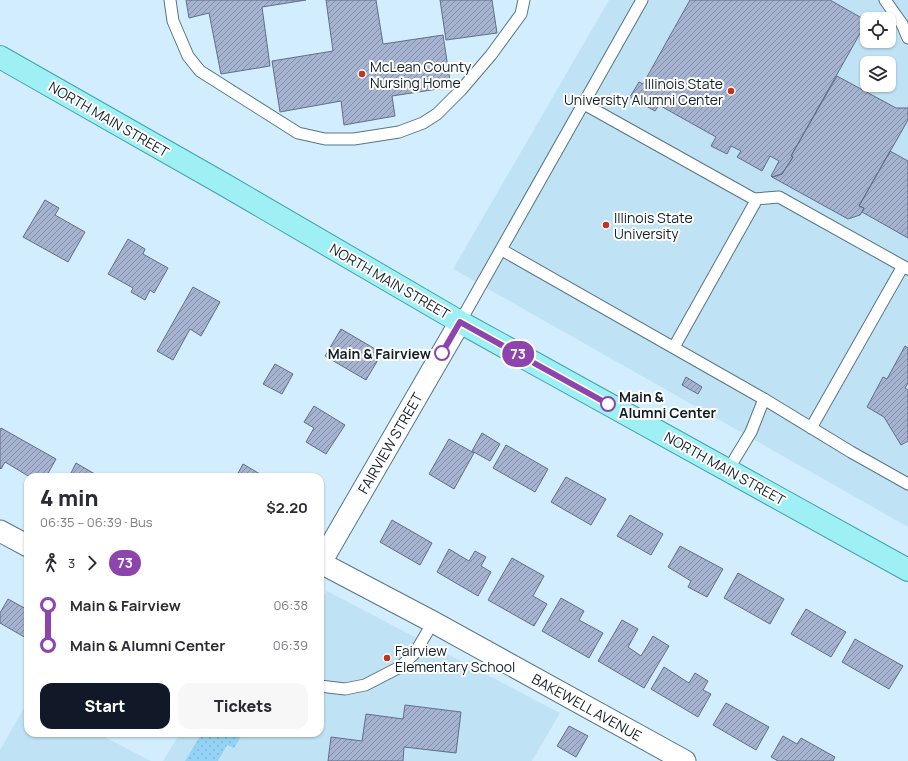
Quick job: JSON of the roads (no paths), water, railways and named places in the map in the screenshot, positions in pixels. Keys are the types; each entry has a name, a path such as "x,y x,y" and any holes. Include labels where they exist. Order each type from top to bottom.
{"main road":[{"name":"NORTH MAIN STREET","path":"0,57 225,185 460,322 908,570"}],"street":[{"name":"FAIRVIEW STREET","path":"324,557 460,322"},
{"path":"0,531 24,544"},
{"name":"BAKEWELL AVENUE","path":"324,566 433,622 680,760"}],"lane":[{"path":"170,0 173,20 188,56 200,71 298,133 325,139 354,139 399,132 423,123 436,114 461,90 491,55 521,14 524,0"},
{"path":"460,322 642,0"},
{"path":"885,0 902,24 908,38"},
{"path":"584,104 754,199 780,197 906,267 811,428"},
{"path":"674,347 757,199"},
{"path":"502,250 674,347 908,484"},
{"path":"728,470 751,432 764,399"},
{"path":"324,686 345,689 365,685 400,668 415,654 433,622"}],"place":[{"name":"McLean County Nursing Home","path":"362,74"},
{"name":"Illinois State University Alumni Center","path":"731,91"},
{"name":"Illinois State University","path":"606,225"},
{"name":"Main & Fairview","path":"442,353"},
{"name":"Main & Alumni Center","path":"608,404"},
{"name":"Fairview Elementary School","path":"387,658"}]}
